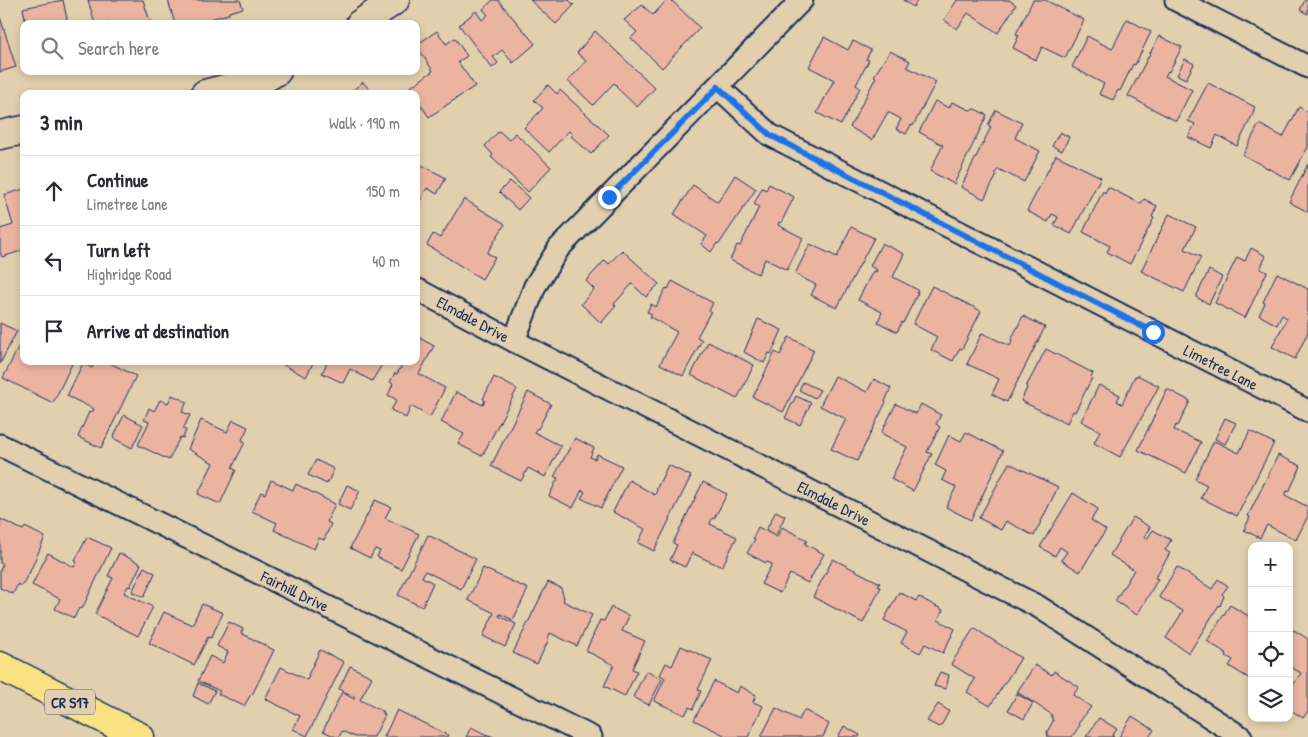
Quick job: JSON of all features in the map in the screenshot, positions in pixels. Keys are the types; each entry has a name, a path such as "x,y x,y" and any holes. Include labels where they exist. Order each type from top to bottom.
{"main road":[{"name":"CR S17","path":"0,666 140,737"}],"street":[{"path":"366,20 395,0"},
{"path":"514,341 535,286 559,248 802,0"},
{"path":"1176,0 1308,67"},
{"path":"237,90 270,75"},
{"name":"Limetree Lane","path":"718,87 770,135 1308,411"},
{"path":"0,135 20,131"},
{"name":"Elmdale Drive","path":"420,291 514,341 1040,607 1241,737"},
{"name":"Fairhill Drive","path":"0,445 590,737"}],"building":[{"path":"63,0 67,20 25,20 23,8"},
{"path":"88,0 143,0 150,20 94,20"},
{"path":"168,0 240,0 243,8 206,20 174,20"},
{"path":"493,0 498,0 535,44 513,63 502,50 493,57 498,63 492,68 459,25 476,11 482,20 488,15 483,9"},
{"path":"530,0 569,0 574,5 556,24"},
{"path":"667,0 671,0 700,28 662,68 631,38 637,32 624,20 642,5 653,15"},
{"path":"903,0 918,0 913,7"},
{"path":"957,0 1009,0 1016,5 998,33 968,13 957,29 944,20"},
{"path":"1033,0 1045,0 1084,20 1065,58 1042,47 1036,60 1013,48 1019,35 1016,34"},
{"path":"1305,0 1308,0 1308,14 1300,10"},
{"path":"0,17 16,67 0,72"},
{"path":"1127,19 1151,32 1135,65 1133,64 1120,91 1118,90 1113,100 1099,94 1104,84 1072,67 1087,36 1112,49"},
{"path":"437,31 446,44 455,38 467,56 458,62 475,86 429,117 420,104 420,90 410,90 409,88 433,71 420,51 420,42"},
{"path":"595,31 655,88 637,107 614,83 593,105 568,81 586,61 577,53"},
{"path":"1159,36 1182,47 1165,76 1192,90 1176,121 1128,96"},
{"path":"824,37 848,50 853,41 871,50 866,59 869,60 856,85 860,88 841,125 817,113 834,80 809,67"},
{"path":"890,51 910,61 907,67 936,82 913,126 911,125 906,134 896,129 901,119 888,112 872,140 850,127 876,77 874,76"},
{"path":"1185,59 1194,64 1186,79 1177,75"},
{"path":"363,82 370,90 353,90"},
{"path":"1208,83 1255,107 1237,146 1217,135 1211,148 1188,137 1195,124 1188,121"},
{"path":"548,85 557,94 560,90 609,135 591,154 571,136 572,134 569,131 549,152 524,128 543,108 534,100"},
{"path":"935,101 949,108 952,102 987,115 954,184 930,171 943,145 919,132"},
{"path":"1299,107 1308,112 1308,147 1290,180 1243,155 1259,124 1283,137"},
{"path":"996,110 1022,123 1015,138 1040,151 1024,182 998,169 995,174 997,175 984,199 961,187 991,127 988,125"},
{"path":"499,131 509,140 515,133 551,167 528,192 491,157 493,155 485,146"},
{"path":"1060,132 1069,137 1062,151 1052,146"},
{"path":"1056,155 1101,177 1071,234 1054,225 1058,217 1052,214 1048,222 1027,211"},
{"path":"420,164 446,178 437,194 427,188 420,201"},
{"path":"1308,164 1308,212 1289,202"},
{"path":"735,175 756,189 719,244 717,243 711,252 701,244 707,236 674,214 693,185 718,202"},
{"path":"510,181 529,198 518,210 499,192"},
{"path":"769,184 794,197 781,223 779,222 778,225 803,238 787,270 765,259 758,274 730,260 737,245 740,246 759,207 754,204 762,188 766,190"},
{"path":"1108,187 1141,204 1144,199 1157,206 1152,217 1154,218 1130,264 1107,252 1110,246 1083,232 1103,191 1105,193"},
{"path":"20,190 20,251 2,257 0,252 0,229 13,225 4,195"},
{"path":"464,199 505,224 487,253 495,257 482,279 427,245 433,234 440,238"},
{"path":"1169,214 1196,227 1185,249 1201,257 1184,292 1141,271"},
{"path":"851,227 874,238 837,308 811,295 816,285 795,274 810,244 837,257"},
{"path":"882,243 904,254 893,277 918,290 897,332 878,322 882,312 858,300 873,271 876,272 877,270 870,266"},
{"path":"1251,248 1266,256 1260,269 1267,272 1245,318 1215,303 1237,257 1245,261"},
{"path":"622,250 659,284 646,297 632,284 614,304 616,306 601,323 581,304 594,289 586,281 605,260 609,264"},
{"path":"1209,270 1222,277 1209,304 1196,297"},
{"path":"1277,273 1308,289 1308,332 1295,359 1272,347 1287,318 1282,315 1277,325 1259,315"},
{"path":"672,281 713,303 709,311 711,311 697,337 702,340 683,376 660,364 677,332 650,317 652,314 647,312 651,304 656,307"},
{"path":"932,286 981,311 962,349 960,348 953,361 931,350 937,337 913,324"},
{"path":"1023,316 1045,327 1007,402 992,394 999,379 967,364 982,333 1010,346"},
{"path":"758,319 782,330 771,354 769,353 764,363 744,352"},
{"path":"0,323 17,331 0,364"},
{"path":"789,337 814,350 783,412 753,397 775,352 780,355"},
{"path":"420,338 434,346 419,374 445,388 430,417 411,406 406,418 391,410 397,400 388,395 393,384 390,382 395,373 397,374 402,365 420,365"},
{"path":"708,342 754,365 737,399 691,375"},
{"path":"20,344 20,365 72,365 53,403 3,378"},
{"path":"1046,349 1093,373 1075,412 1073,411 1067,423 1021,401 1026,387"},
{"path":"82,365 92,368 94,365 114,365 136,376 101,448 78,437 89,412 92,413 94,409 67,396"},
{"path":"284,365 312,365 306,377"},
{"path":"326,365 382,365 372,381 350,369 343,383 322,373"},
{"path":"1137,375 1159,386 1120,457 1094,443 1100,431 1081,421 1099,385 1120,395 1117,401 1122,404"},
{"path":"835,376 867,392 874,379 891,388 857,461 831,449 846,419 820,406"},
{"path":"494,377 517,389 482,456 458,444 464,434 441,422 456,392 483,405 485,400 483,399"},
{"path":"803,382 820,390 815,398 799,390"},
{"path":"1167,389 1190,401 1178,426 1176,425 1174,430 1201,442 1186,473 1138,450"},
{"path":"528,392 551,404 538,429 534,432 561,446 545,477 528,468 521,481 491,466"},
{"path":"172,395 187,402 182,412 190,415 183,429 186,430 183,438 180,437 169,460 138,445 149,422 144,420 149,408 154,411 160,400 168,403"},
{"path":"796,396 811,403 800,425 785,418"},
{"path":"896,404 916,414 921,404 941,415 936,424 940,427 927,452 932,454 913,491 891,479 907,447 881,433"},
{"path":"124,415 143,425 132,448 113,438"},
{"path":"1225,418 1236,423 1225,444 1215,439"},
{"path":"201,420 227,432 233,420 248,427 242,440 245,442 232,468 236,470 220,504 198,494 213,463 188,449"},
{"path":"1250,431 1274,443 1237,516 1201,498 1207,485 1195,479 1214,441 1239,453"},
{"path":"966,432 1003,451 971,520 946,507 956,487 942,480 946,471 935,465 949,435 961,441"},
{"path":"575,438 594,448 590,457 595,459 597,454 622,466 601,508 581,498 585,492 582,490 573,508 549,496 558,478 554,477"},
{"path":"1278,455 1301,466 1289,492 1287,491 1285,495 1308,507 1308,516 1296,540 1267,525 1260,538 1244,530 1250,517 1248,516"},
{"path":"316,460 334,469 327,484 308,475"},
{"path":"1009,463 1058,487 1034,536 1006,521 1001,530 979,518"},
{"path":"668,465 691,476 654,551 638,543 645,529 613,512 629,480 655,495"},
{"path":"271,480 293,490 296,484 335,504 327,522 331,524 324,540 319,538 314,549 274,530 277,523 252,511 261,492 265,494"},
{"path":"703,482 727,494 710,524 737,537 722,567 692,553 685,567 670,560 677,545 673,543"},
{"path":"347,485 360,491 350,510 338,504"},
{"path":"1073,493 1098,509 1091,520 1106,530 1080,572 1061,560 1067,552 1060,547 1055,556 1040,547"},
{"path":"375,500 391,507 385,518 419,534 401,569 377,557 380,551 375,549 370,558 350,548"},
{"path":"776,511 785,516 776,535 766,530"},
{"path":"1133,517 1150,527 1144,537 1147,539 1153,530 1171,540 1165,550 1170,553 1155,578 1158,579 1137,615 1115,601 1134,570 1110,555"},
{"path":"0,519 23,530 25,527 45,537 29,574 22,586 18,584 13,594 0,588 0,570 3,564 0,563"},
{"path":"758,527 777,537 782,527 807,540 805,544 824,554 808,583 790,574 780,593 761,584 772,564 766,563 747,553 755,539 753,538"},
{"path":"428,535 476,559 461,589 425,571 422,577 433,583 422,607 398,595"},
{"path":"87,537 111,548 82,609 79,608 74,618 55,609 60,599 32,585 48,553 74,567"},
{"path":"119,553 141,564 130,587 128,586 124,593 153,607 138,636 95,614 113,578 108,576"},
{"path":"833,559 880,583 878,586 881,587 863,623 813,597"},
{"path":"144,567 155,573 144,597 132,592"},
{"path":"1177,567 1212,589 1218,579 1228,586 1222,594 1224,596 1220,606 1189,653 1166,638 1183,611 1159,597"},
{"path":"483,568 528,589 513,620 500,614 499,616 516,624 505,647 483,636 494,613 468,600"},
{"path":"548,582 561,588 563,601 592,615 577,646 550,633 537,664 513,653"},
{"path":"899,592 916,601 919,597 943,610 938,620 955,629 943,653 925,644 920,653 901,643 907,632 884,620"},
{"path":"202,604 223,613 211,638 208,637 194,665 149,643 164,612 192,625"},
{"path":"1230,605 1248,616 1248,678 1229,666 1233,660 1207,641"},
{"path":"611,607 629,616 622,631 645,641 632,669 637,671 625,696 604,686 614,665 586,651 600,620 604,621"},
{"path":"229,622 243,629 241,633 274,650 252,695 244,706 218,694 220,691 198,681 210,656 223,663 228,652 217,646"},
{"path":"974,628 1021,658 990,706 967,692 975,679 951,664"},
{"path":"1294,630 1308,639 1308,711 1303,718 1293,712 1293,685 1301,673 1293,668"},
{"path":"681,646 712,660 698,690 701,691 693,709 689,707 685,715 654,701 665,678 660,675 666,663 672,666"},
{"path":"320,650 344,662 307,736 293,729 300,716 265,699 281,667 307,680"},
{"path":"1035,665 1052,675 1054,671 1079,687 1073,695 1091,707 1078,724 1080,725 1072,737 1048,737 1047,732 1053,721 1051,714 1017,692"},
{"path":"350,666 372,677 360,700 384,712 383,714 385,715 374,737 355,737 342,731 339,737 336,737 323,731 342,692 354,699 355,697 339,689"},
{"path":"646,671 662,679 649,705 633,697"},
{"path":"940,672 949,675 946,689 934,686"},
{"path":"714,681 737,693 740,686 756,695 753,702 763,706 748,737 728,737 694,720"},
{"path":"198,683 215,691 208,704 193,696"},
{"path":"1017,694 1033,703 1024,719 1008,710"},
{"path":"938,704 949,711 939,727 927,721"},
{"path":"776,708 799,720 804,710 829,724 823,737 761,737"},
{"path":"397,710 448,735 447,737 384,737"},
{"path":"1132,716 1154,730 1149,737 1119,737"},
{"path":"1099,718 1117,729 1112,736 1114,737 1086,737"},
{"path":"844,726 860,735 859,737 838,737"},
{"path":"471,727 485,734 494,737 466,737"}],"route":[{"path":"609,197 718,87 770,135 1153,332"}]}
